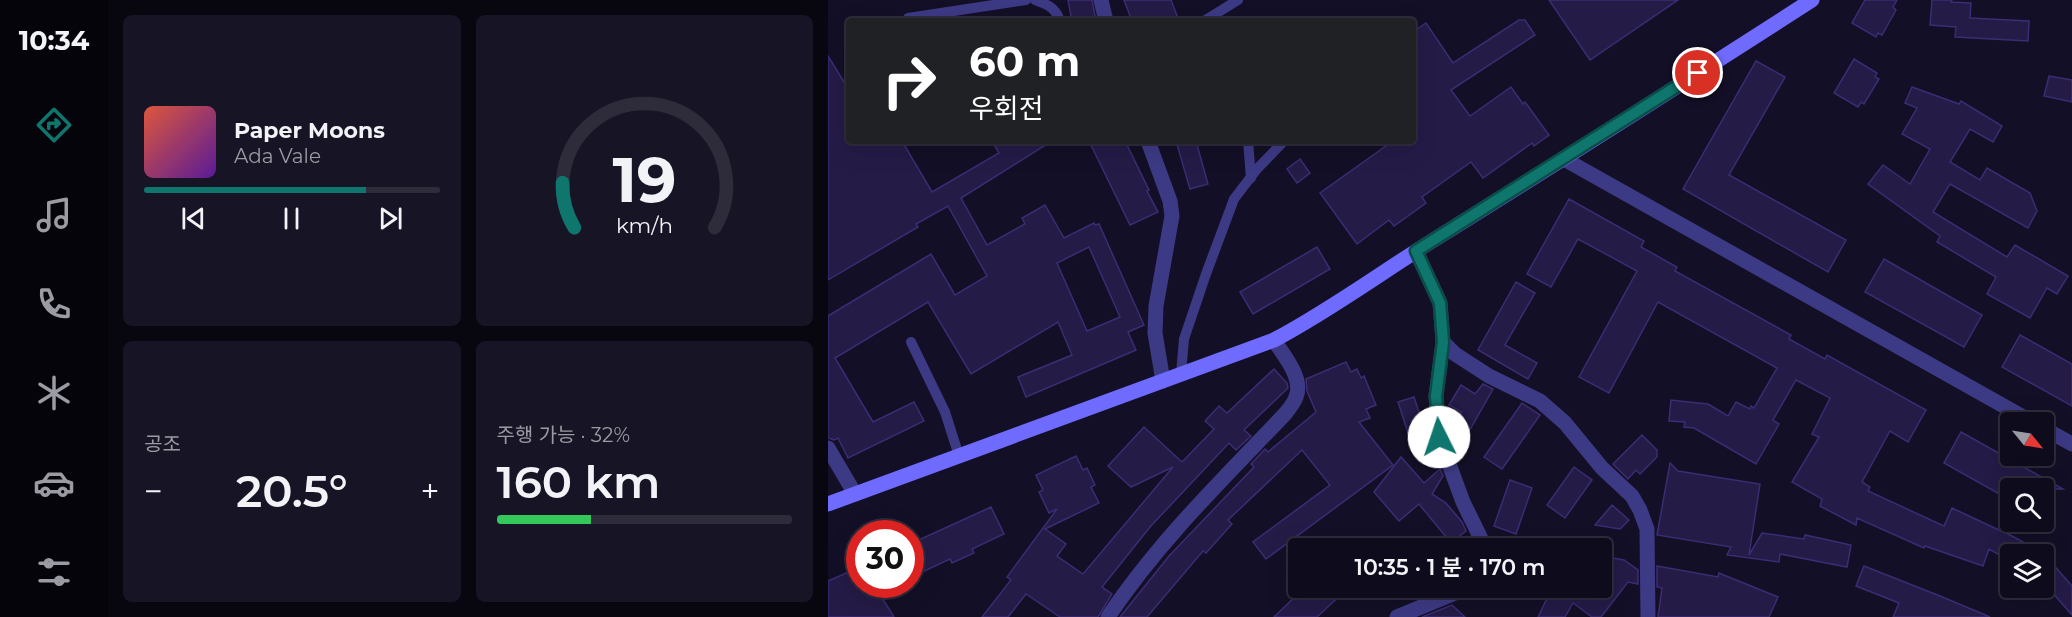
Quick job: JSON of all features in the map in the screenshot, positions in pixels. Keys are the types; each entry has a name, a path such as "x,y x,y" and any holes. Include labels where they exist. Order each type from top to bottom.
{"street":[{"path":"1101,0 1105,18"},
{"path":"828,504 1274,340 1312,320 1416,251 1812,0"},
{"path":"1149,144 1170,201 1172,216 1155,333 1163,381"},
{"path":"1564,159 2014,412"},
{"path":"1416,251 1440,303 1443,342 1436,396 1439,437 1463,502 1481,538"},
{"path":"1108,617 1150,560 1183,521 1285,414 1296,399 1299,388 1294,373 1274,340"},
{"path":"1443,342 1455,354 1489,376 1540,401 1565,423 1602,468 1632,496 1647,529 1648,617"},
{"path":"2054,434 2072,444"},
{"path":"828,448 855,494"},
{"path":"1397,617 1443,598"}],"lane":[{"path":"908,18 1026,0"},
{"path":"1035,0 1047,4 1058,13 1059,18"},
{"path":"1209,18 1238,0"},
{"path":"1248,144 1251,178"},
{"path":"1181,374 1184,339 1234,199 1281,144"},
{"path":"911,342 945,412 958,456"}],"building":[{"path":"1068,0 1092,0 1095,18 1071,18"},
{"path":"1124,0 1171,0 1178,18 1131,18"},
{"path":"1549,0 1678,0 1590,60"},
{"path":"1865,0 1897,0 1893,7 1896,10 1882,35 1878,33 1876,37 1852,23"},
{"path":"1932,0 1971,3 1970,18 2029,21 2028,41 1955,37 1956,27 1930,25"},
{"path":"1519,20 1525,20 1535,35 1451,90 1470,116 1511,87 1549,135 1534,146 1532,143 1483,178 1471,162 1422,197 1426,203 1394,226 1389,220 1357,244 1320,193 1389,144 1416,144 1416,30 1426,23 1453,63"},
{"path":"828,56 846,85 846,144 904,144 932,192 999,153 994,144 1047,144 961,198 987,245 1025,224 1022,218 1045,205 1064,238 1094,223 1099,224 1144,325 1128,332 1136,350 1026,397 1018,377 1072,355 1058,322 971,374 928,302 835,358 873,422 914,402 924,421 848,458 838,438 834,440 828,438 828,316 931,254 955,295 987,276 948,206 916,224 918,227 828,280","holes":["1089,247 1120,317 1087,331 1057,263"]},
{"path":"1854,59 1877,73 1875,77 1879,79 1864,104 1861,102 1858,107 1834,93"},
{"path":"1756,61 1785,77 1729,175 1846,240 1828,272 1683,189"},
{"path":"2049,76 2072,80 2072,102 2044,96"},
{"path":"1912,87 1959,104 1961,101 2002,126 1993,142 1970,129 1950,162 1980,180 1987,168 2030,193 2037,211 2028,228 1950,184 1933,212 2007,257 2015,245 2068,276 2057,294 2047,288 2030,318 1987,294 1996,277 1937,242 1940,236 1868,184 1883,165 1910,184 1930,149 1902,134 1917,108 1905,103"},
{"path":"1090,144 1126,144 1149,190 1147,191 1158,212 1130,225"},
{"path":"1177,144 1197,144 1208,184 1190,189"},
{"path":"1300,159 1310,173 1297,183 1287,169"},
{"path":"1569,199 1644,241 1641,247 1677,267 1675,271 1791,335 1789,339 1825,359 1827,355 1926,410 1908,442 1890,431 1862,482 1870,487 1868,491 1944,526 1952,508 2027,544 2000,544 2000,555 1989,549 1983,566 1925,546 1924,548 1857,518 1856,525 1820,506 1822,499 1792,482 1819,437 1812,434 1830,398 1796,380 1773,420 1779,424 1756,464 1694,428 1684,427 1685,422 1669,421 1671,400 1708,404 1728,416 1736,402 1750,409 1751,406 1754,408 1777,368 1658,302 1609,393 1579,377 1637,271 1578,239 1551,287 1527,274"},
{"path":"1317,247 1330,269 1253,314 1240,292"},
{"path":"1884,259 1982,315 1964,347 1865,292"},
{"path":"1516,282 1535,293 1505,345 1537,363 1528,379 1478,350"},
{"path":"2020,335 2072,364 2072,406 2002,367"},
{"path":"1346,362 1351,372 1357,369 1361,378 1364,376 1376,405 1366,409 1370,418 1359,422 1393,465 1294,538 1288,538 1288,543 1266,559 1253,542 1330,485 1302,450 1228,520 1232,524 1206,553 1203,551 1147,617 1120,617 1169,556 1254,467 1251,464 1265,449 1268,452 1316,412 1307,391 1306,379"},
{"path":"1274,369 1287,383 1288,388 1244,430 1251,436 1236,450 1229,443 1150,527 1102,587 1112,594 1098,617 1060,617 1026,594 1008,617 982,617 1011,580 1007,577 1057,509 1049,513 1039,492 1043,490 1036,475 1076,456 1083,470 1087,468 1095,485 1091,487 1099,503 1045,529 1066,544 1057,556 1083,574 1173,467 1131,487 1108,466 1144,427 1182,462 1214,429 1205,421 1219,406 1227,413"},
{"path":"1483,384 1493,389 1463,442 1448,431 1462,412 1449,405 1461,385 1475,394"},
{"path":"1414,397 1423,431 1409,436 1398,402"},
{"path":"1522,403 1540,415 1502,469 1484,457"},
{"path":"1961,432 2000,454 2000,466 2022,466 2043,478 2000,478 2000,494 1944,463"},
{"path":"1642,435 1657,450 1657,457 1640,474 1636,470 1628,479 1613,464"},
{"path":"1401,457 1424,483 1440,469 1443,476 1432,494 1446,503 1462,522 1466,531 1457,538 1447,538 1419,504 1399,521 1374,492"},
{"path":"1670,463 1678,471 1760,484 1749,555 1762,533 1804,539 1805,535 1851,545 1847,567 1780,554 1779,562 1727,555 1731,547 1657,535"},
{"path":"1574,467 1592,480 1565,518 1547,505"},
{"path":"1510,480 1532,488 1516,534 1494,526"},
{"path":"2054,484 2063,489 2054,489"},
{"path":"1612,505 1629,520 1620,529 1595,525"},
{"path":"991,507 1004,534 972,549 974,553 952,563 950,559 924,571 924,538"},
{"path":"1612,558 1624,560 1638,570 1638,584 1628,582 1601,617 1592,617 1573,603 1565,617 1538,617 1547,598 1612,598"},
{"path":"1657,566 1718,577 1719,573 1778,597 1769,617 1658,617 1662,588 1657,587"},
{"path":"1864,566 1990,617 1893,617 1899,603 1856,586"},
{"path":"2054,566 2072,586 2072,615 2054,595"},
{"path":"846,573 846,598 882,598 894,617 828,617 828,581"},
{"path":"1294,598 1337,598 1317,617 1274,617"},
{"path":"1452,605 1465,617 1422,617"}],"route":[{"path":"1439,437 1436,396 1443,342 1440,303 1416,251 1698,73"}]}
